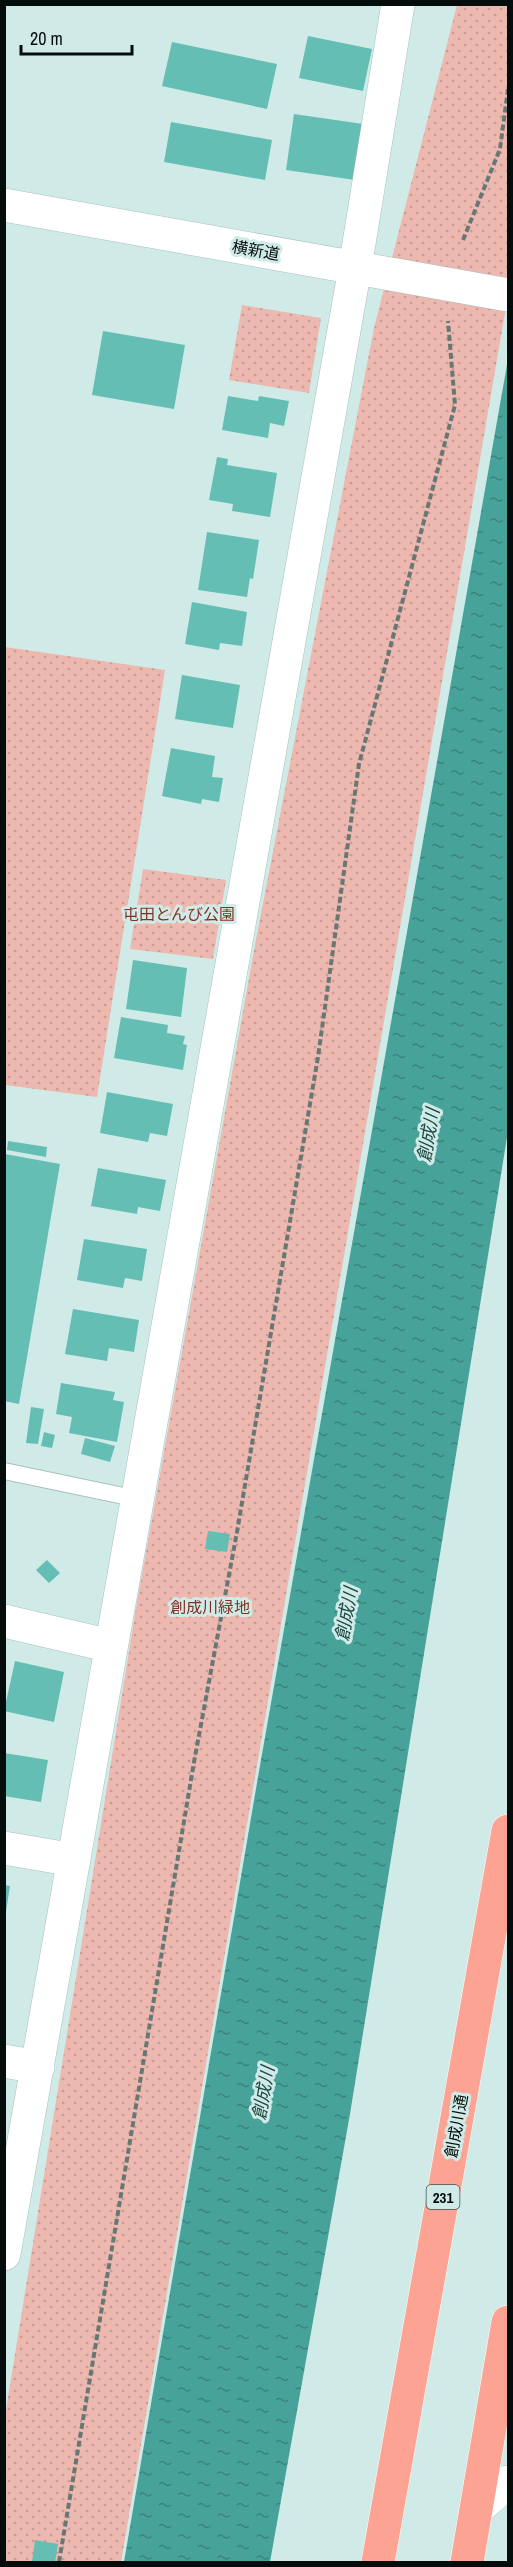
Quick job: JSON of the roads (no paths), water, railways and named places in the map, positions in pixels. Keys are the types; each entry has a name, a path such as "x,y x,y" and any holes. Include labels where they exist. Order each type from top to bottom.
{"highway":[{"name":"創成川通","path":"378,2562 508,1831"},
{"path":"467,2562 508,2322"}],"street":[{"path":"4,2254 355,268 398,4"},
{"name":"横新道","path":"4,205 508,295"},
{"path":"4,1622 111,1646"},
{"path":"4,1848 74,1860"},
{"path":"4,2061 38,2067"},
{"path":"477,2509 508,2482"}],"lane":[{"path":"4,1471 138,1499"}],"water":[{"name":"創成川","path":"508,359 508,1131 350,2114 270,2562 124,2562 258,1777"}],"park label":[{"name":"屯田とんび公園","path":"179,914"},
{"name":"創成川緑地","path":"210,1607"}]}
